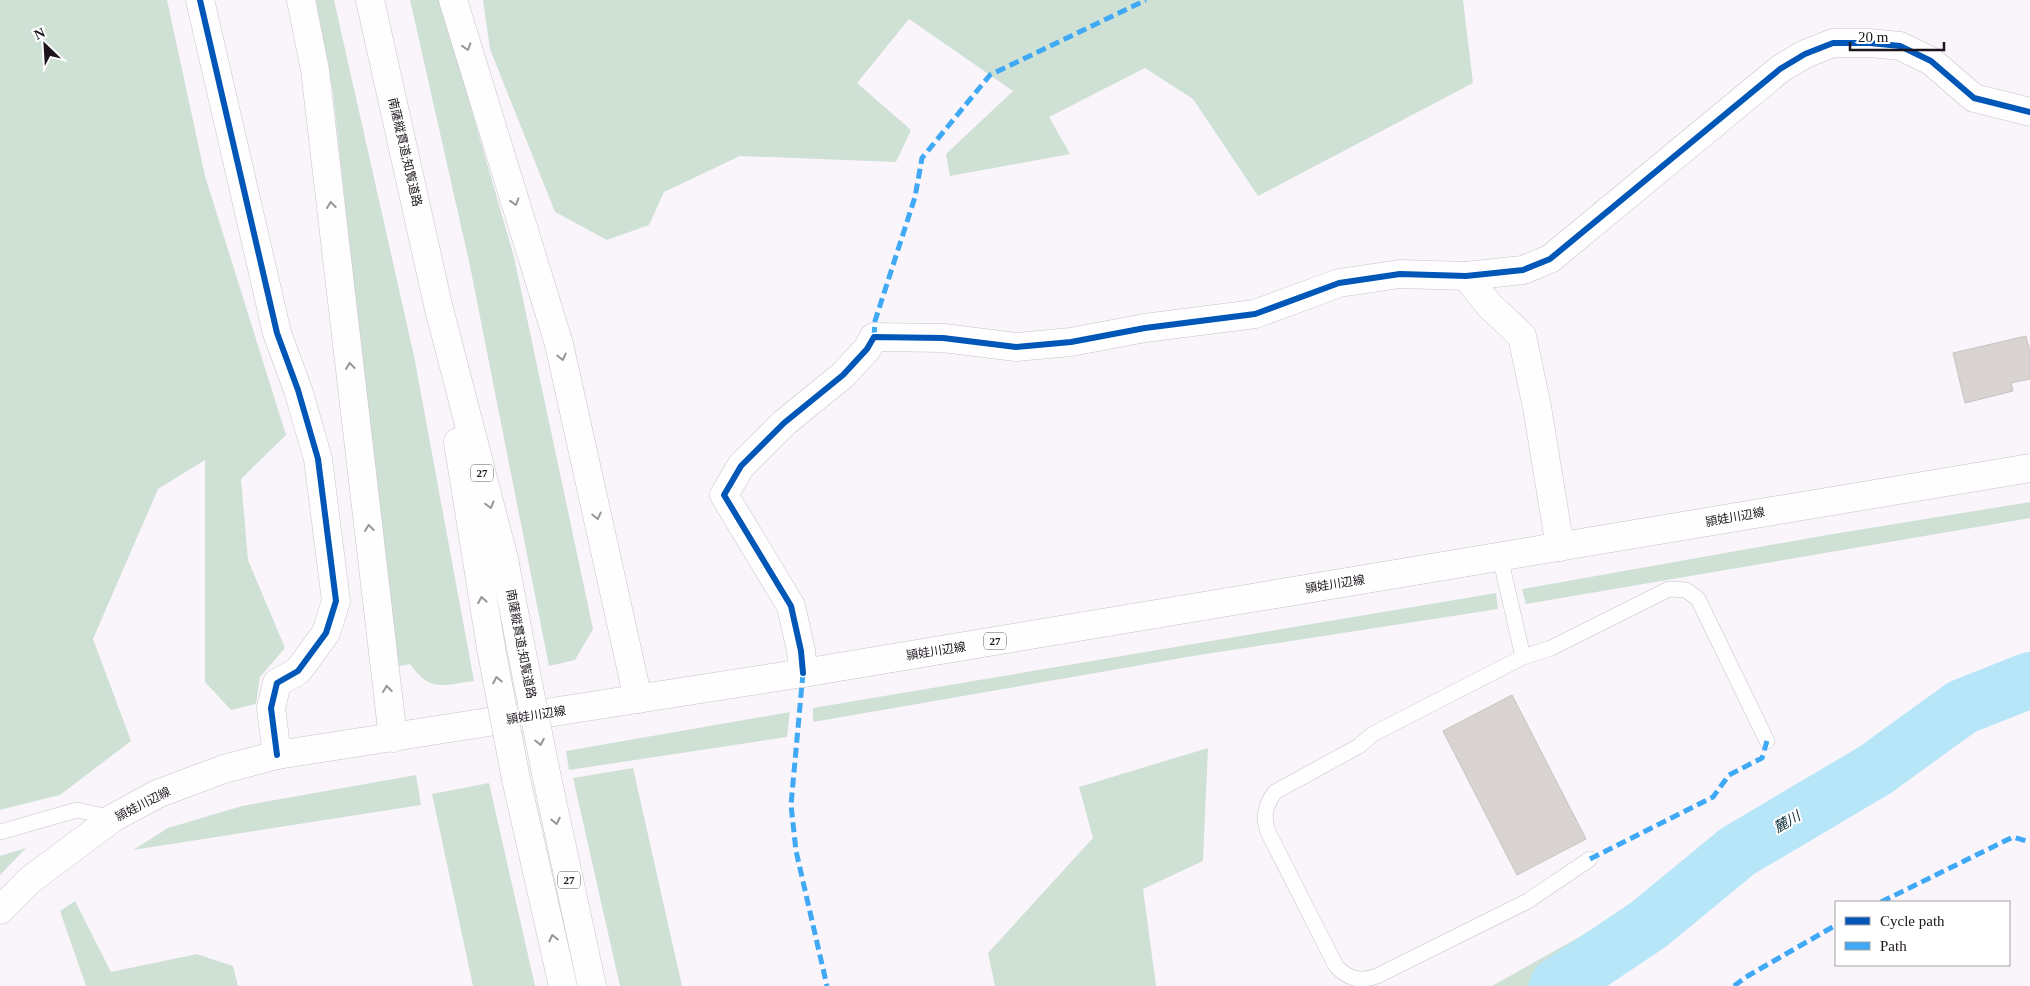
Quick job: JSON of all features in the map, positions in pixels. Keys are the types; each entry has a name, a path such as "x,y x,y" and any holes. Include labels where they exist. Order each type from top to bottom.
{"main road":[{"path":"200,0 277,333 298,390 318,459 336,600 326,634 298,671 277,683 270,708 276,755"},
{"path":"301,0 315,70 393,738"},
{"name":"南薩縦貫道;知覧道路","path":"370,0 438,305 504,559 546,773 592,986"},
{"path":"452,0 558,344 638,699"},
{"path":"803,673 801,651 791,606 724,495 741,466 784,423 842,375 867,349 874,338 943,338 1016,347 1071,342 1145,328 1255,314 1339,282 1400,274 1466,276 1523,270 1550,259 1780,69 1805,54 1833,43 1870,42 1900,46 1931,61 1974,98 2030,112"},
{"path":"1466,276 1489,306 1522,336 1538,407 1560,547"},
{"name":"南薩縦貫道;知覧道路","path":"438,305 475,558 491,648 516,779 563,986"},
{"name":"頴娃川辺線","path":"0,910 30,880 113,818 157,794 224,769 276,755 803,673 2030,468"}],"lane":[{"path":"1500,557 1523,657"},
{"path":"1590,859 1526,902 1377,976 1367,980 1358,980 1349,977 1336,966 1266,826 1265,811 1269,800 1275,792 1359,746 1373,734 1523,657 1552,648 1662,592 1677,588 1693,594 1702,606 1768,741"},
{"path":"0,832 77,810 113,818"}],"green space":[{"path":"0,0 167,0 205,176 286,435 241,479 248,560 285,648 260,677 256,704 231,710 205,682 205,460 158,489 93,639 131,741 60,795 0,810"},
{"path":"316,0 334,0 414,356 474,681 438,685 424,679 410,664 399,666 388,597 333,93"},
{"path":"410,0 440,0 514,257 593,629 575,660 549,666 470,266"},
{"path":"483,0 1463,0 1473,83 1258,196 1193,99 1145,68 1049,117 1070,154 950,176 946,154 1013,91 909,19 857,83 911,130 896,162 740,156 664,192 649,225 607,240 555,212 490,49"},
{"path":"2030,502 2030,518 1526,604 1522,589 1827,535"},
{"path":"1496,593 1498,609 1193,656 813,722 813,708"},
{"path":"790,712 787,737 569,770 566,751"},
{"path":"1208,748 1203,861 1143,889 1156,986 995,986 988,953 1093,838 1079,787"},
{"path":"633,768 682,986 620,986 573,778"},
{"path":"416,775 421,805 133,850 168,828 242,806"},
{"path":"489,783 535,986 473,986 432,794"},
{"path":"26,848 0,875 0,856"},
{"path":"75,901 111,972 197,954 233,966 238,986 86,986 60,911"},
{"path":"1597,927 1600,941 1532,986 1492,986"}],"building":[{"path":"2026,336 2030,352 2030,379 2011,383 2013,391 1965,403 1953,353"},
{"path":"1512,695 1586,839 1517,875 1443,731"}],"waterway":[{"name":"麓川","path":"1557,986 1648,925 1738,851 1875,770 1962,707 2030,680"}],"marked path":[{"path":"874,337 875,321 915,197 922,158 990,75 1146,0"},
{"path":"803,673 791,805 796,851 827,986"},
{"path":"1590,859 1713,797 1729,775 1762,758 1767,741"},
{"path":"1883,901 2013,837 2030,842"},
{"path":"1734,986 1746,977 1835,926"}],"cycle path":[{"path":"200,0 277,333 298,390 318,459 336,601 326,633 298,671 277,683 271,708 277,755"},
{"path":"803,673 801,651 791,606 724,495 741,466 784,423 843,375 867,349 874,337 943,338 1016,347 1071,342 1145,328 1255,314 1339,283 1400,274 1466,276 1523,270 1550,259 1780,69 1805,54 1833,43 1870,43 1900,46 1931,61 1974,98 2030,112"}]}
